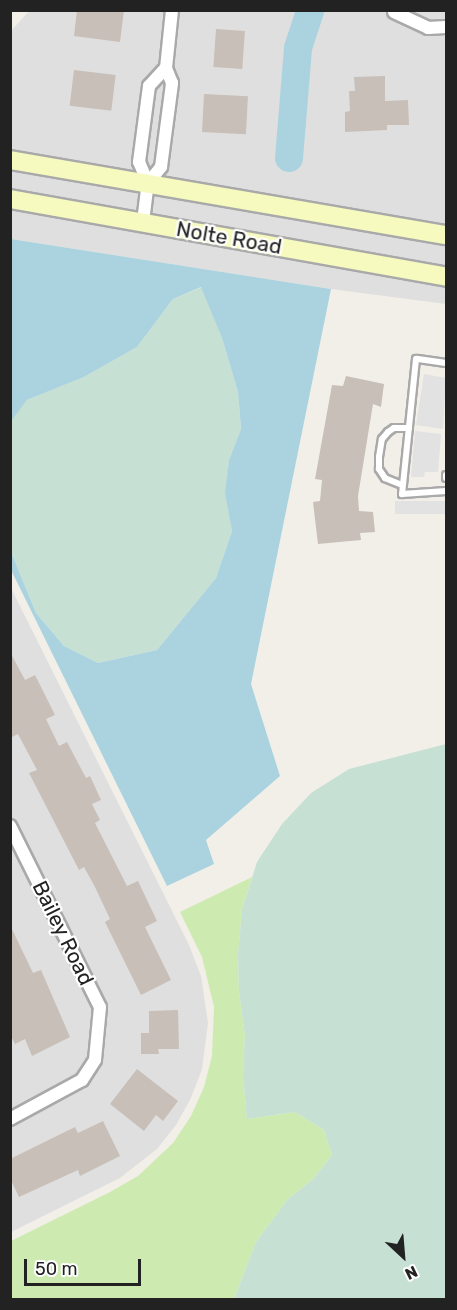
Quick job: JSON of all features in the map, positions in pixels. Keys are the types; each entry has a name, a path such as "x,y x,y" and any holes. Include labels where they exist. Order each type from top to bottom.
{"street":[{"path":"143,222 148,183 161,166 172,83 166,68 172,10"},
{"path":"394,12 428,28 447,27"},
{"path":"148,183 139,162 149,86 166,68"},
{"name":"Nolte Road","path":"10,160 447,235"},
{"name":"Nolte Road","path":"10,198 447,277"},
{"name":"Bailey Road","path":"10,826 100,1008 95,1060 82,1080 10,1119"}],"lane":[{"path":"447,363 416,359 402,494 447,491"},
{"path":"402,485 385,478 379,469 379,457 382,439 388,432 394,428 408,428"}],"shaded area":[{"path":"30,10 446,11 446,226 11,151 10,32"},
{"path":"10,169 446,244 446,268 11,190"},
{"path":"10,207 446,286 446,304 331,289 11,239"},
{"path":"424,374 446,378 443,429 416,425"},
{"path":"415,431 441,434 438,472 425,472 424,477 411,477"},
{"path":"395,501 446,501 446,514 395,514"},
{"path":"10,586 189,945 201,976 208,1023 202,1069 191,1098 176,1125 157,1149 120,1178 11,1232"}],"green space":[{"path":"202,287 222,338 238,392 241,429 229,460 226,493 232,531 216,578 157,650 98,663 64,646 36,613 11,552 10,421 27,400 84,377 137,347 173,299"},
{"path":"446,744 446,1299 234,1299 256,1242 287,1200 313,1179 332,1155 324,1130 295,1112 247,1119 243,1076 245,1035 239,992 238,955 242,909 257,862 282,824 311,793 349,769"},
{"path":"252,877 242,909 238,955 239,992 245,1035 243,1076 247,1119 295,1112 324,1130 332,1155 313,1179 287,1200 256,1242 234,1299 11,1300 11,1241 138,1176 173,1143 191,1116 204,1087 212,1056 214,1007 202,957 180,912"}],"water":[{"path":"11,239 331,289 251,684 280,776 206,840 214,864 167,886 11,570 11,552 36,613 64,646 98,663 157,650 216,578 232,531 225,493 229,460 241,429 238,392 222,338 201,287 173,299 137,347 84,377 27,400 11,421"}],"building":[{"path":"77,10 124,10 120,42 74,36"},
{"path":"216,29 245,31 242,69 213,67"},
{"path":"74,70 116,75 111,111 70,106"},
{"path":"385,76 385,101 408,100 409,125 387,125 387,130 345,132 345,112 350,111 349,91 355,91 354,77"},
{"path":"204,94 248,96 246,134 202,132"},
{"path":"346,376 384,384 381,407 373,404 358,496 359,511 373,512 375,532 360,533 361,540 318,544 313,502 320,501 322,480 315,479 332,385 343,386"},
{"path":"10,652 25,680 35,675 55,715 46,719 59,746 67,742 86,778 90,776 101,800 92,804 100,820 95,823 127,886 138,881 157,921 145,927 171,980 141,995 105,922 110,919 95,887 84,867 79,870 29,773 37,770 18,734 10,738"},
{"path":"10,925 33,973 41,970 70,1037 32,1056 25,1039 15,1044 10,1034"},
{"path":"178,1010 179,1049 158,1049 159,1054 141,1054 141,1033 149,1033 149,1011"},
{"path":"137,1069 178,1101 163,1121 156,1115 144,1131 110,1104"},
{"path":"103,1121 120,1156 80,1176 78,1170 19,1197 10,1178 10,1159 75,1127 78,1133"}],"waterway":[{"path":"289,158 298,48 310,10"}]}
